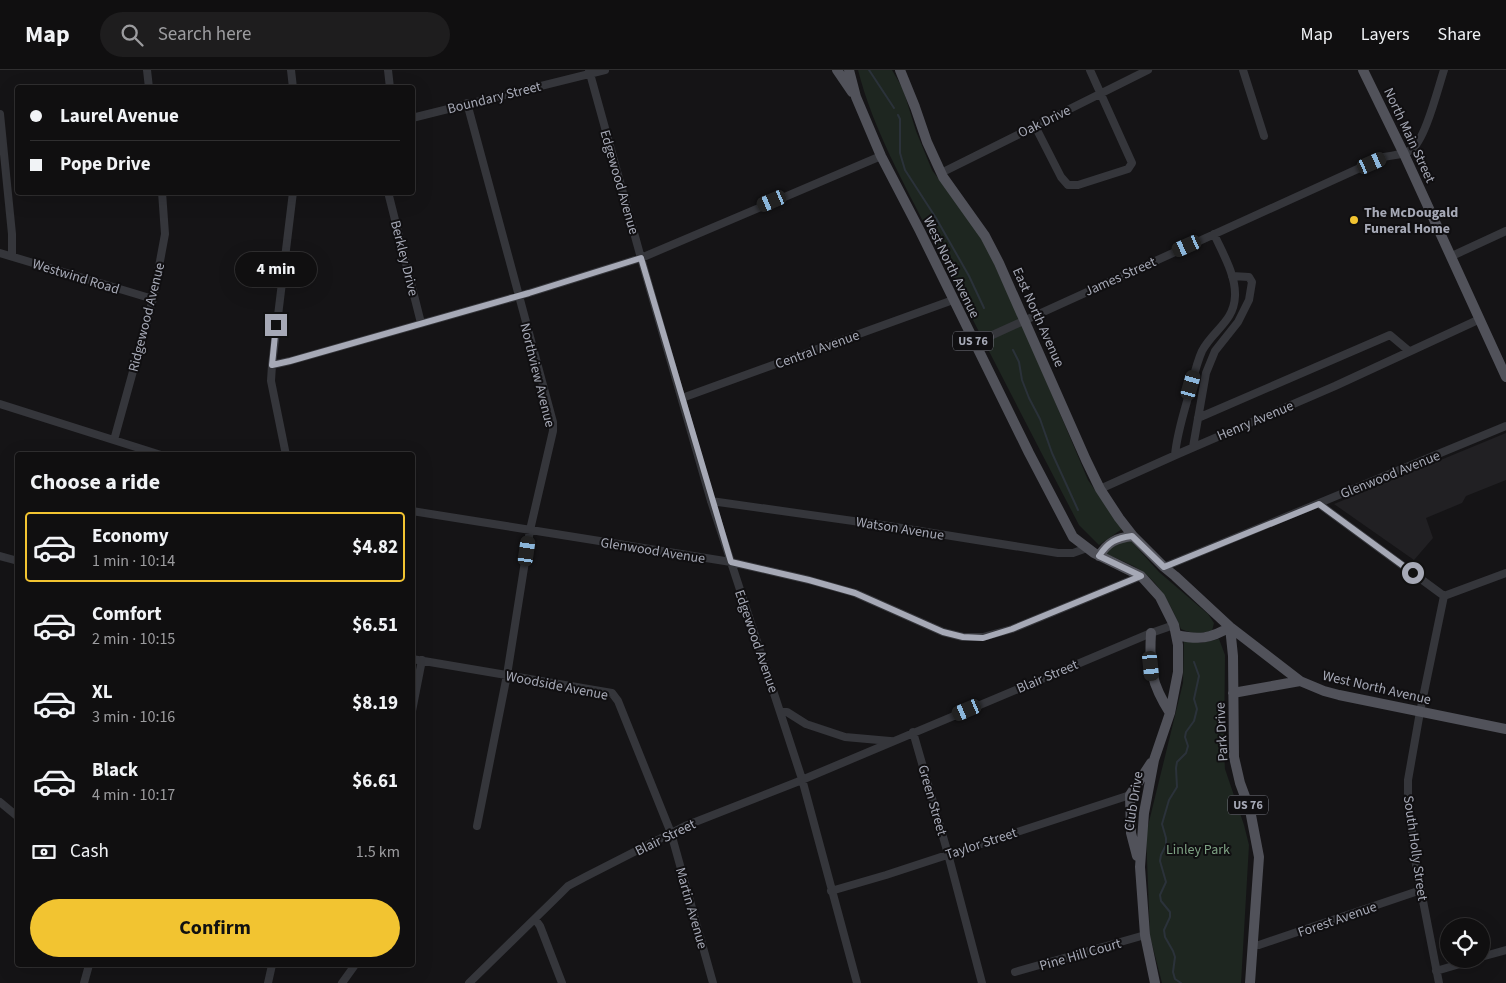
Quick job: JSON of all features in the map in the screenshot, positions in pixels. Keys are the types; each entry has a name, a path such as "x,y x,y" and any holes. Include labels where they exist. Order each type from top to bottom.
{"main road":[{"path":"837,70 856,97"},
{"name":"West North Avenue","path":"849,70 856,97 881,156 1073,537 1099,556 1141,576"},
{"name":"East North Avenue","path":"900,70 908,87 927,142 941,173 985,236 999,262 1100,489 1132,536 1164,567"},
{"name":"North Main Street","path":"1363,70 1452,256 1506,377"},
{"path":"1099,556 1112,541 1132,536"},
{"name":"West North Avenue","path":"1164,567 1230,627 1300,681 1324,692 1506,729"},
{"name":"US 76","path":"1141,576 1160,596 1175,630"},
{"path":"1175,630 1190,638 1202,638 1215,636 1230,627"},
{"name":"Park Drive","path":"1230,627 1234,757 1240,783 1250,810 1258,857 1250,983"},
{"name":"Club Drive","path":"1155,983 1144,935 1140,867 1144,813 1154,760 1170,712 1178,672 1178,645 1175,630"},
{"path":"1151,633 1149,656 1152,677 1159,695 1170,712"},
{"path":"1233,692 1300,681"},
{"path":"1140,867 1131,833 1130,796 1154,760"}],"street":[{"path":"147,70 149,85"},
{"path":"290,70 292,85"},
{"path":"388,70 390,85"},
{"name":"Boundary Street","path":"415,117 589,72 605,70"},
{"path":"1035,126 1061,177 1068,185 1078,185 1128,169 1132,163 1090,70"},
{"name":"Oak Drive","path":"941,173 1148,70"},
{"path":"1243,70 1264,136"},
{"path":"1404,154 1417,145 1422,137 1444,70"},
{"name":"Edgewood Avenue","path":"589,72 711,501 802,779 857,983"},
{"name":"Northview Avenue","path":"467,104 553,422 553,431 530,530 507,676 478,826"},
{"path":"0,114 12,234 12,256"},
{"name":"James Street","path":"974,343 1384,158 1404,154"},
{"path":"272,365 519,296 641,258 881,156"},
{"name":"Ridgewood Avenue","path":"114,440 153,299 165,234 162,195"},
{"path":"285,452 271,382 293,195"},
{"name":"Berkley Drive","path":"389,195 421,324"},
{"path":"1452,256 1506,231"},
{"path":"1175,455 1186,403 1202,351 1209,340 1228,320 1235,295 1232,276 1214,234"},
{"name":"Westwind Road","path":"0,253 153,299"},
{"path":"1193,447 1206,372 1215,350 1238,322 1249,300 1252,282 1249,277 1232,276"},
{"name":"Central Avenue","path":"682,398 953,300"},
{"name":"Henry Avenue","path":"1100,489 1335,386 1409,350 1480,319"},
{"name":"Henry Avenue","path":"1198,418 1390,335 1409,350"},
{"path":"0,404 152,452"},
{"name":"Glenwood Avenue","path":"1164,567 1506,426"},
{"name":"Watson Avenue","path":"711,501 879,524 1058,553 1073,553 1087,548"},
{"path":"1319,504 1444,596 1506,573"},
{"name":"Glenwood Avenue","path":"415,511 731,562 809,580 855,593 943,632 963,637 983,638 1012,629 1141,576"},
{"path":"0,556 15,560"},
{"name":"South Holly Street","path":"1438,983 1416,865 1408,798 1408,780 1444,596"},
{"name":"Blair Street","path":"469,983 568,886 685,826 1151,633 1175,630"},
{"name":"Woodside Avenue","path":"415,659 612,693 618,701 671,833"},
{"path":"415,696 422,660"},
{"name":"Blair Street","path":"781,712 787,712 806,724 845,736 892,741"},
{"name":"Green Street","path":"913,732 982,983"},
{"name":"Taylor Street","path":"832,891 1130,796"},
{"path":"0,802 15,814"},
{"name":"Martin Avenue","path":"671,833 713,983"},
{"name":"Forest Avenue","path":"1253,945 1259,946 1421,890"},
{"path":"535,920 540,926 562,983"},
{"name":"Pine Hill Court","path":"1015,972 1144,935"},
{"path":"1490,954 1506,950"},
{"path":"84,983 88,967"},
{"path":"268,983 272,967"},
{"path":"342,983 354,967"},
{"path":"1436,971 1446,968"}],"shaded area":[{"path":"1506,433 1506,480 1466,496 1462,503 1426,518 1433,538 1414,560 1334,504"}],"green space":[{"path":"858,70 892,70 903,89 916,131 932,170 983,240 1026,333 1088,480 1122,529 1099,545 1079,525 967,309 890,155 864,92"},
{"path":"1131,541 1159,572 1208,614 1214,623 1212,631 1196,633 1181,629 1165,597 1149,577 1133,566 1106,554 1116,543"},
{"name":"Linley Park","path":"1219,639 1225,655 1225,769 1249,845 1241,983 1162,983 1150,936 1146,834 1183,683 1184,640 1201,643"}],"waterway":[{"path":"869,70 894,108"},
{"path":"898,115 900,119 900,153 905,170 936,218 969,276 984,308"},
{"path":"1013,350 1019,362 1022,380 1029,398 1040,419 1052,453 1078,510"},
{"path":"1181,983 1175,979 1173,972 1175,957 1165,937 1164,930 1170,917 1170,912 1161,901 1160,895 1166,882 1160,861 1166,845 1162,824 1169,800 1177,787 1177,762 1186,753 1188,746 1185,737 1186,732 1194,721 1197,709 1194,699 1199,676 1194,662"}],"place":[{"name":"The McDougald Funeral Home","path":"1354,220"}],"route":[{"path":"276,325 272,365 529,293 641,258 711,501 731,562 855,593 943,632 963,637 983,638 1012,629 1141,576 1099,556 1112,541 1120,538 1132,536 1164,567 1319,504 1413,573"}]}
